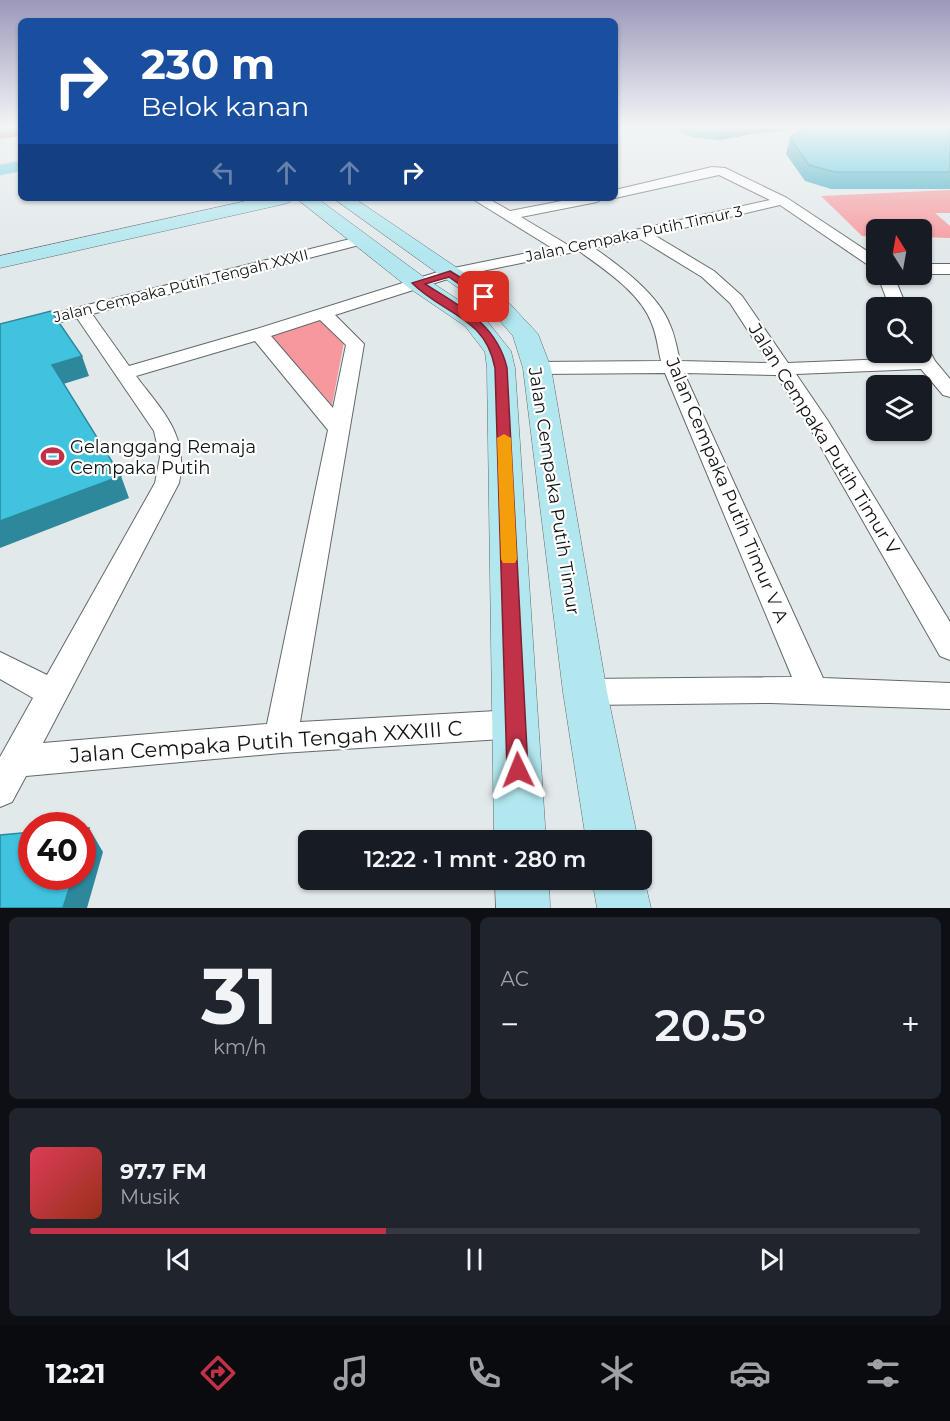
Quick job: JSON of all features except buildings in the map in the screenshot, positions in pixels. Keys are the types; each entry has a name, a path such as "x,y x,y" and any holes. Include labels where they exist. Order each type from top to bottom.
{"street":[{"path":"618,193 712,171 721,171 782,201 866,257"},
{"path":"0,262 271,201"},
{"path":"309,201 362,240 434,278 487,334 498,351 502,380 520,830"},
{"name":"Jalan Cempaka Putih Timur","path":"345,201 434,278 501,308 525,334 537,368 585,692 610,830"},
{"name":"Jalan Cempaka Putih Timur V A","path":"483,201 625,277 661,323 672,367 813,691"},
{"path":"508,216 582,201"},
{"name":"Jalan Cempaka Putih Timur 3","path":"126,373 259,334 434,278 642,234 782,201"},
{"name":"Jalan Cempaka Putih Timur V","path":"642,234 708,274 736,300 817,421 950,648"},
{"name":"Jalan Cempaka Putih Tengah XXXII","path":"0,332 362,240"},
{"path":"932,269 950,269"},
{"path":"0,790 167,483 173,461 171,445 165,431 81,311"},
{"path":"280,738 355,344 323,314"},
{"path":"259,334 338,428"},
{"path":"537,368 672,367 937,372"},
{"path":"0,664 52,693"},
{"path":"585,692 813,691 950,696"},
{"name":"Jalan Cempaka Putih Tengah XXXIII C","path":"16,761 280,738 516,724"},
{"path":"522,890 523,908"},
{"path":"621,890 624,908"}],"shaded area":[{"path":"950,190 950,213 935,213 950,226 950,238 932,237 932,219 866,219 866,236 862,236 821,196"},
{"path":"320,321 344,342 332,405 270,335"}],"slow traffic":[{"path":"504,438 509,559"}],"place":[{"name":"Gelanggang Remaja Cempaka Putih","path":"52,457"}],"route":[{"path":"484,297 450,273 417,283 474,321 487,334 498,351 501,368 518,770"}]}
